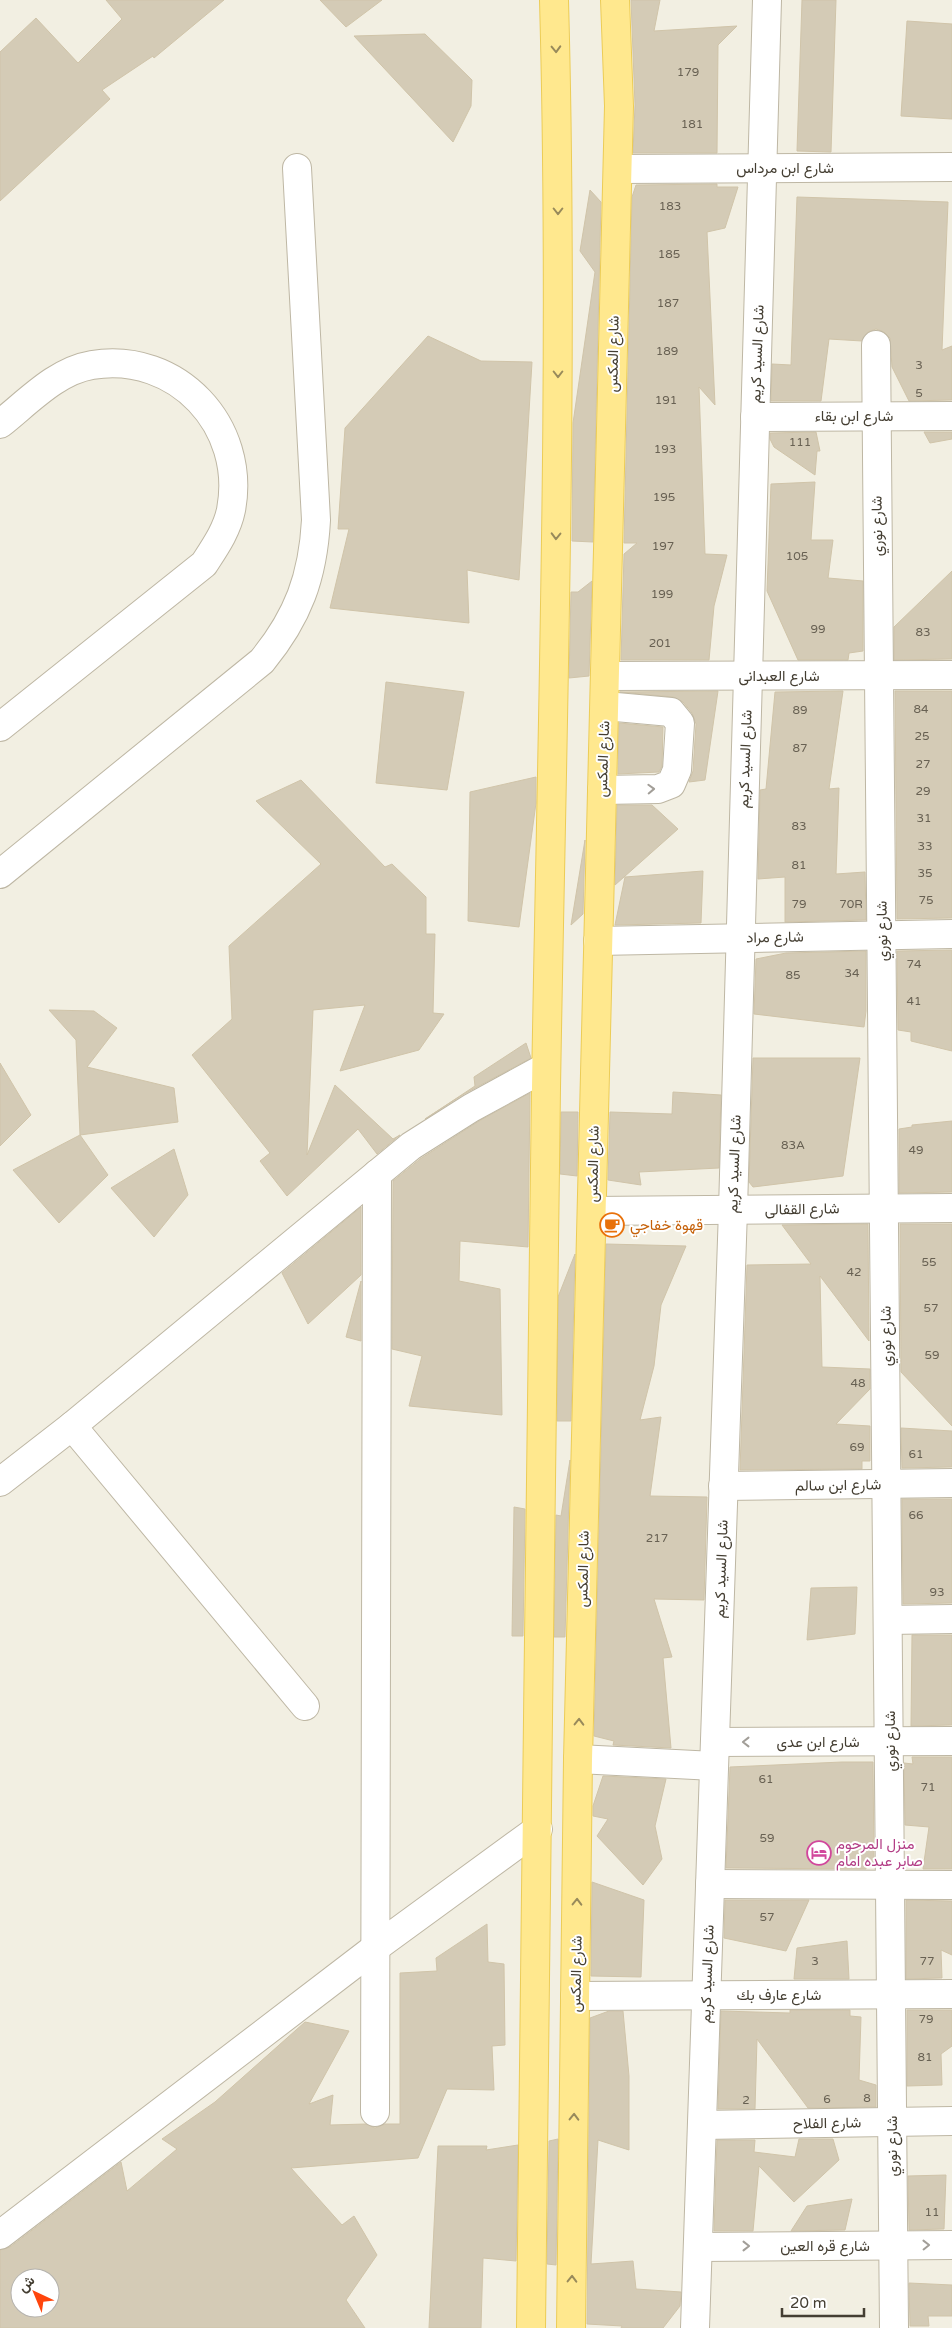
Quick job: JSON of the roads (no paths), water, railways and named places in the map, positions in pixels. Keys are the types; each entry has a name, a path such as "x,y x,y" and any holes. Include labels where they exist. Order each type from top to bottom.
{"main road":[{"path":"531,2328 546,1067 558,428 558,124 554,0"},
{"name":"شارع المكس","path":"571,2328 578,1759 618,169 619,106 615,0"}],"street":[{"name":"شارع السيد كريم","path":"695,2328 733,1210 767,0"},
{"name":"شارع ابن مرداس","path":"618,169 952,167"},
{"path":"0,874 262,661 290,624 300,602 309,576 316,520 297,168"},
{"name":"شارع نوري","path":"876,345 888,1484 894,2328"},
{"path":"0,424 63,374 92,365 121,364 151,369 178,382 201,400 214,418 230,452 234,481 231,511 228,520 220,539 204,564 0,727"},
{"name":"شارع ابن بقاء","path":"755,417 952,416"},
{"name":"شارع العبدانى","path":"605,676 952,675"},
{"path":"602,790 658,789 671,784 677,770 680,723 675,715 666,711 605,706"},
{"name":"شارع مراد","path":"598,941 952,934"},
{"path":"0,1482 72,1426 411,1146 471,1108 546,1067"},
{"path":"375,2112 378,1174"},
{"name":"شارع القفالى","path":"592,1211 952,1208"},
{"path":"72,1426 305,1706"},
{"name":"شارع ابن سالم","path":"723,1486 952,1483"},
{"path":"888,1620 952,1619"},
{"name":"شارع ابن عدى","path":"578,1759 714,1754 890,1741 952,1741"},
{"path":"0,2235 375,1948 538,1829"},
{"path":"710,1884 952,1885"},
{"name":"شارع عارف بك","path":"576,1996 952,1994"},
{"name":"شارع الفلاح","path":"702,2125 952,2121"},
{"name":"شارع قره العين","path":"698,2247 952,2244"}],"place":[{"name":"قهوة خفاجي","path":"612,1225"},
{"name":"منزل المرحوم صابر عبده امام","path":"819,1853"}]}
